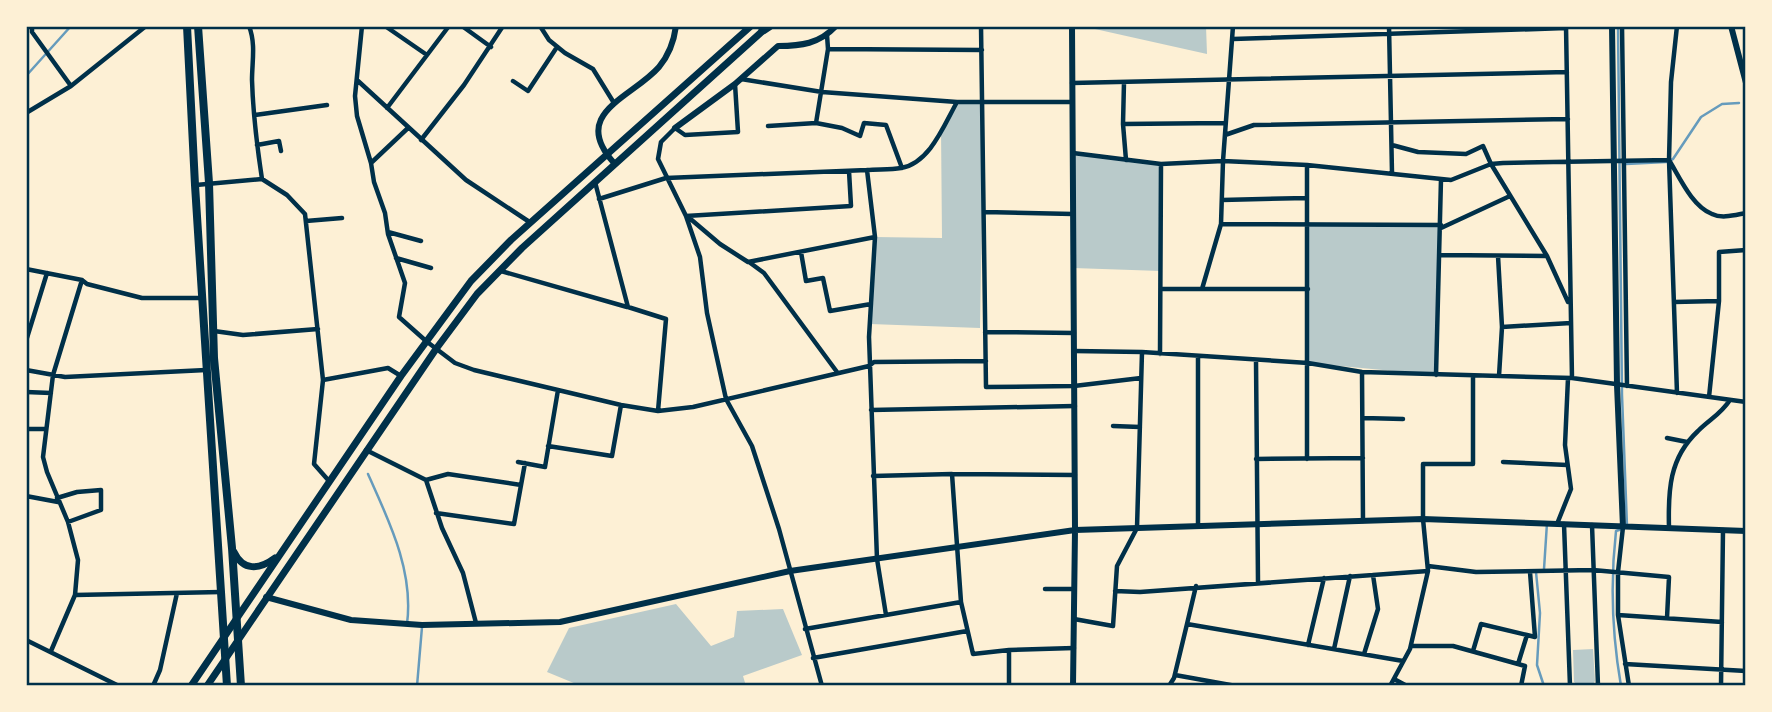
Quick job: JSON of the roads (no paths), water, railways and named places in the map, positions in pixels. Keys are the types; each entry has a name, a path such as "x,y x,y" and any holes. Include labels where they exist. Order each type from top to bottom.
{"highway":[{"path":"187,26 227,686"},
{"path":"198,26 209,183 214,331 241,686"}],"main road":[{"path":"191,686 401,376 489,262 751,26"},
{"path":"207,686 460,315 499,271 614,163 767,28"},
{"path":"232,548 240,563 253,568 268,563 279,555"}],"street":[{"path":"32,26 32,32 71,86"},
{"path":"26,113 71,86 146,26"},
{"path":"362,26 355,96 357,116 395,257 405,283 399,317 455,363 474,370 621,405 658,411 693,407 869,366 874,362 986,361"},
{"path":"385,26 427,55"},
{"path":"387,108 449,26"},
{"path":"462,26 491,47"},
{"path":"421,140 491,47 503,26"},
{"path":"540,26 557,47 593,69 614,103"},
{"path":"614,163 606,154 598,134 603,117 614,103 659,67 672,45 677,26"},
{"path":"822,686 752,446 726,399 706,313 700,257 686,216 658,159 661,142 675,128 778,46 804,46 827,35 836,26"},
{"path":"981,26 986,387 1074,386 1141,378"},
{"path":"1072,26 1075,406 1073,686"},
{"path":"1202,289 1222,224 1225,123 1231,80 1233,26"},
{"path":"1389,26 1392,173"},
{"path":"1612,26 1617,385 1623,527 1618,572 1618,615 1629,686"},
{"path":"1622,26 1627,386"},
{"path":"1677,26 1671,82 1668,160 1677,393"},
{"path":"1731,26 1746,83"},
{"path":"251,27 254,43 254,115 262,178"},
{"path":"1233,39 1566,27 1571,323 1565,445 1571,489 1560,524 1567,571 1570,686"},
{"path":"816,123 828,49 827,35"},
{"path":"513,81 528,91 557,47"},
{"path":"828,49 982,50"},
{"path":"1071,83 1567,72"},
{"path":"357,80 466,180 532,224"},
{"path":"737,81 822,92 957,102 1072,102"},
{"path":"675,128 685,135 738,132 737,81"},
{"path":"1124,82 1126,160"},
{"path":"599,199 666,178 902,168 913,164 927,153 957,102"},
{"path":"254,115 327,105"},
{"path":"1225,135 1254,125 1568,120"},
{"path":"768,126 816,123 842,128 860,136 864,124 886,125 902,168"},
{"path":"1123,124 1225,123"},
{"path":"371,163 408,128"},
{"path":"257,145 279,141 281,151"},
{"path":"1392,145 1418,152 1466,155 1483,146 1491,164 1547,256 1570,306"},
{"path":"1073,153 1161,164 1223,160 1307,165 1451,180 1491,164 1668,160"},
{"path":"1668,160 1697,203 1712,215 1746,213"},
{"path":"1160,354 1161,164"},
{"path":"1307,165 1307,458"},
{"path":"686,216 851,206 849,170"},
{"path":"867,170 875,237 869,366 873,476 877,559 886,615"},
{"path":"195,185 262,178 300,207 306,221 323,380 314,464 329,481"},
{"path":"1436,375 1441,179"},
{"path":"594,182 628,307"},
{"path":"1222,224 1441,227 1510,196"},
{"path":"1222,200 1307,198"},
{"path":"985,212 1073,214"},
{"path":"686,216 720,244 764,272 837,372"},
{"path":"306,221 342,218"},
{"path":"388,232 421,241"},
{"path":"748,262 875,237"},
{"path":"1709,397 1718,301 1719,251 1746,250"},
{"path":"801,251 806,281 823,278 830,312 871,304"},
{"path":"1439,256 1547,256"},
{"path":"1499,256 1502,327 1499,376"},
{"path":"395,257 431,268"},
{"path":"26,269 82,279 87,284 142,298 202,298"},
{"path":"499,271 666,319 658,411"},
{"path":"26,341 47,273"},
{"path":"51,651 75,595 78,560 68,523 43,457 53,375 82,279"},
{"path":"1161,289 1308,289"},
{"path":"1675,302 1718,301"},
{"path":"1502,327 1571,323"},
{"path":"214,331 243,335 318,328"},
{"path":"985,332 1074,333"},
{"path":"1074,351 1142,352 1308,363 1362,372 1570,378 1746,402"},
{"path":"1074,619 1113,626 1117,566 1138,528 1142,352"},
{"path":"1198,357 1198,526"},
{"path":"1256,360 1258,582"},
{"path":"323,380 388,368 401,376"},
{"path":"26,370 65,377 207,370"},
{"path":"1362,372 1363,521"},
{"path":"1390,686 1410,646 1428,569 1423,519 1423,464 1473,464 1473,376"},
{"path":"519,462 545,467 558,390"},
{"path":"26,392 51,393"},
{"path":"1669,528 1668,495 1671,474 1687,442 1718,416 1730,400"},
{"path":"548,446 612,456 621,405"},
{"path":"871,410 1075,406"},
{"path":"1363,418 1403,419"},
{"path":"1113,426 1140,427"},
{"path":"26,429 46,429"},
{"path":"1667,438 1687,442"},
{"path":"366,450 426,480 448,474 521,485"},
{"path":"1255,459 1363,458"},
{"path":"1503,462 1567,465"},
{"path":"436,513 514,524 525,463"},
{"path":"952,474 961,602 973,654 1074,648"},
{"path":"873,476 1075,475"},
{"path":"426,480 449,546 463,573 476,623"},
{"path":"26,496 58,500 77,492 101,490 102,510 68,523"},
{"path":"266,597 351,620 422,625 560,622 790,571 1075,530 1423,519 1746,531"},
{"path":"1592,526 1598,686"},
{"path":"1721,686 1723,530"},
{"path":"1115,591 1140,592 1428,569 1476,572 1593,570 1669,577 1667,618"},
{"path":"1473,651 1481,624 1535,637 1530,572"},
{"path":"1364,654 1378,609 1373,575"},
{"path":"1334,649 1350,576"},
{"path":"1308,645 1324,578"},
{"path":"1170,686 1196,586"},
{"path":"1045,589 1073,589"},
{"path":"75,595 222,592"},
{"path":"153,686 160,670 177,593"},
{"path":"805,629 961,602"},
{"path":"1618,615 1722,622"},
{"path":"1187,624 1403,661"},
{"path":"813,658 967,631"},
{"path":"1518,664 1527,635"},
{"path":"26,640 119,686"},
{"path":"1410,646 1453,646 1525,666 1521,686"},
{"path":"1009,650 1009,686"},
{"path":"1625,664 1746,671"},
{"path":"1175,675 1236,686"},
{"path":"1394,679 1407,686"}],"waterway":[{"path":"26,76 71,26"},
{"path":"1618,26 1622,395 1627,526"},
{"path":"1626,164 1666,162 1673,159 1701,117 1722,104 1739,103"},
{"path":"368,474 391,528 403,566 407,585 407,624"},
{"path":"1544,569 1547,523"},
{"path":"1621,686 1614,628 1613,590 1616,531 1622,529"},
{"path":"1536,572 1540,613 1537,665 1544,686"},
{"path":"417,686 422,627"}]}
